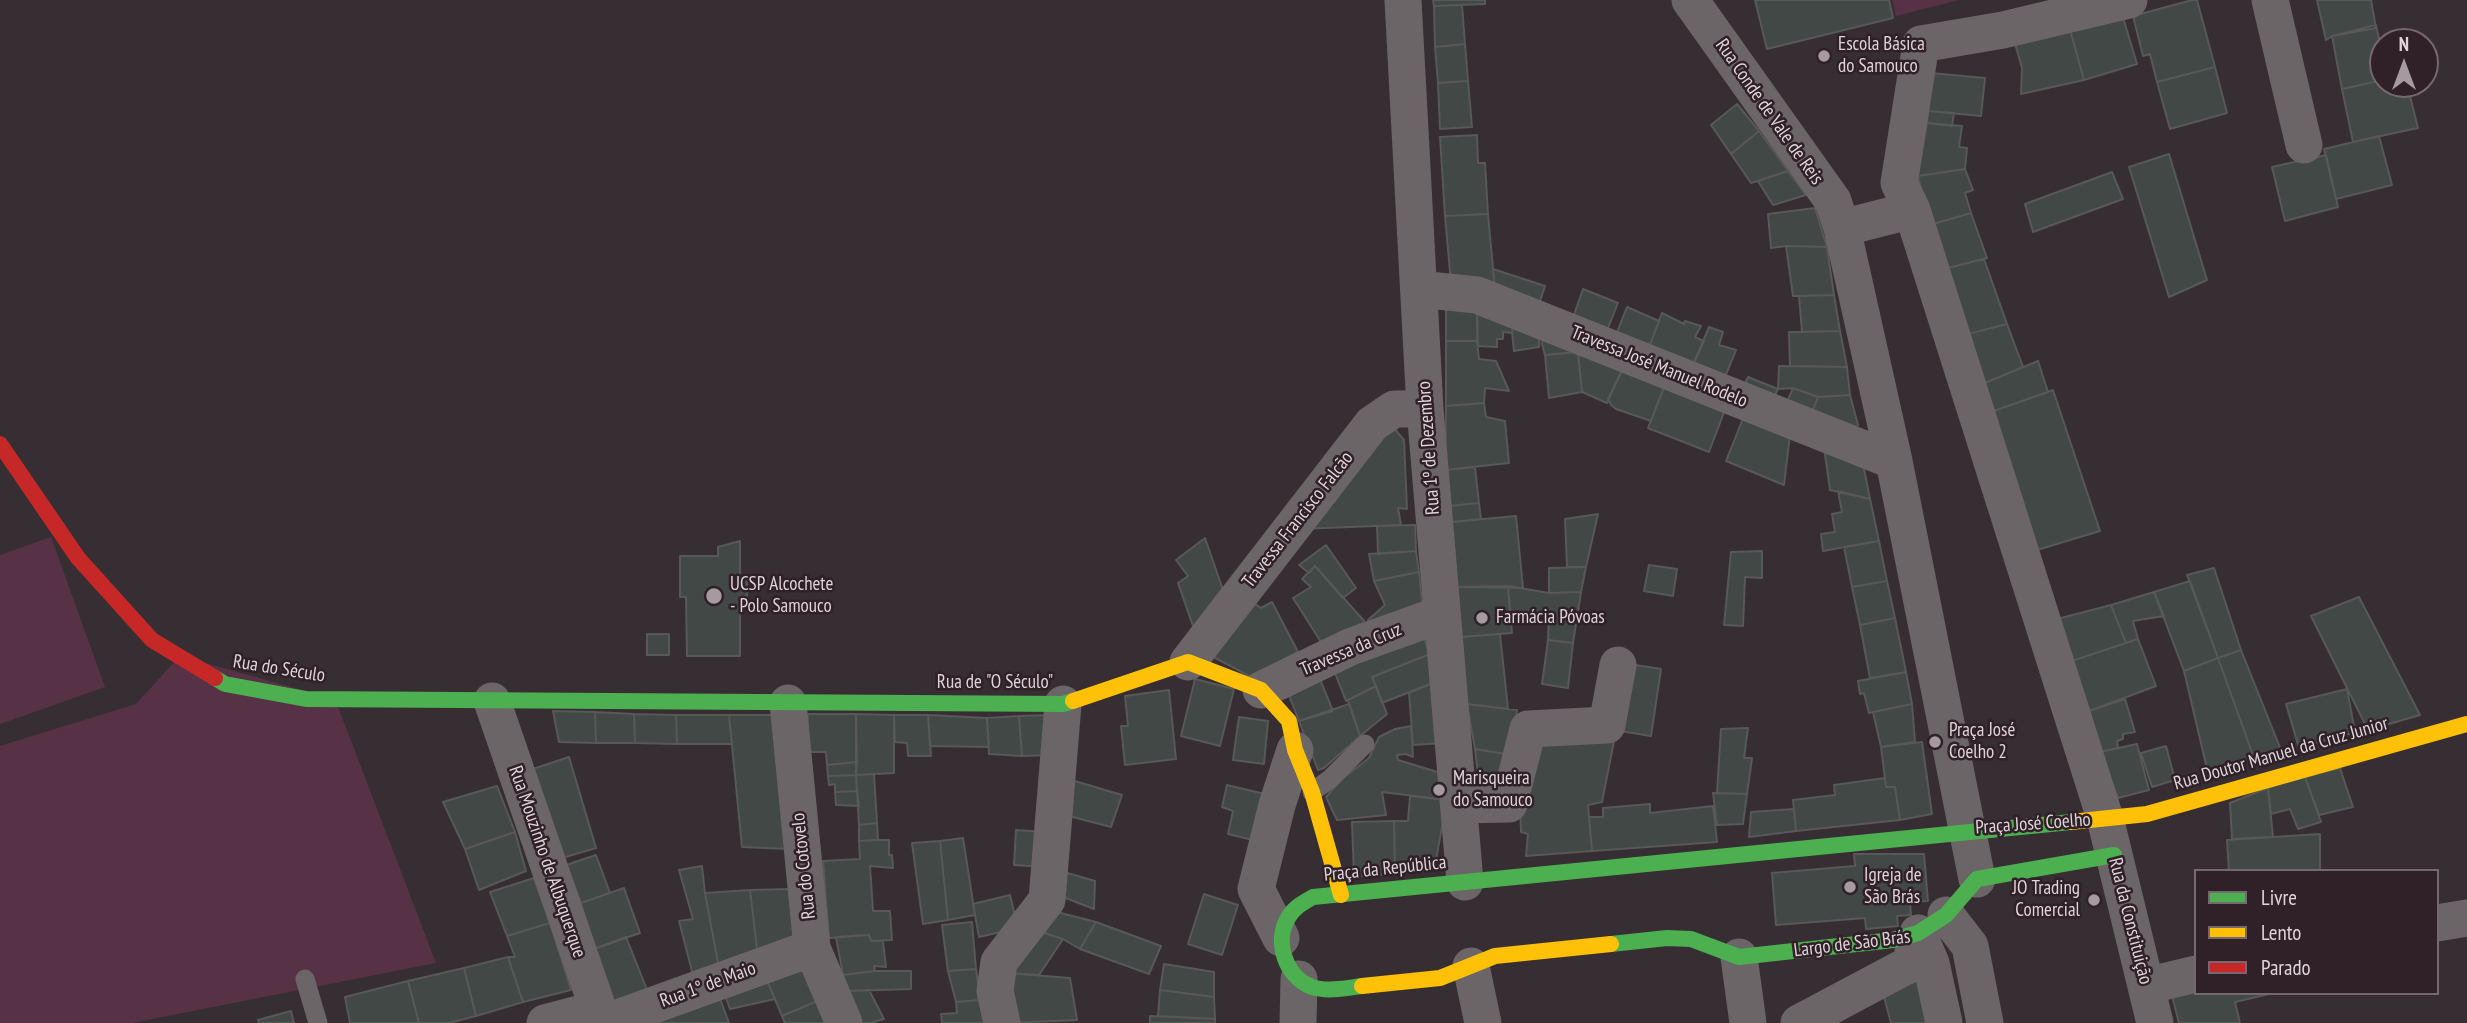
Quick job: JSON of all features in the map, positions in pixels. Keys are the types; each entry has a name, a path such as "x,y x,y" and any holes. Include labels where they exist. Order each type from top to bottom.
{"street":[{"name":"Rua Conde de Vale de Reis","path":"1690,0 1833,201 1842,228"},
{"path":"1999,15 2129,0"},
{"path":"2270,0 2304,145"},
{"name":"Rua 1º de Dezembro","path":"1394,4 1465,882"},
{"name":"Praça José Coelho","path":"1842,228 1894,461 1968,832 2105,818 1912,210 1899,183 1921,44 1999,15"},
{"path":"1842,228 1912,210"},
{"name":"Travessa José Manuel Rodelo","path":"1419,289 1476,295 1894,461"},
{"name":"Travessa Francisco Falcão","path":"1188,662 1373,424 1394,409 1425,409"},
{"name":"Rua do Século","path":"0,444 78,558 152,640 225,684 306,699 492,701"},
{"name":"Travessa da Cruz","path":"1262,691 1350,647 1442,614"},
{"path":"1188,662 1262,691 1289,721 1295,750 1312,792 1341,895"},
{"name":"Rua de \"O Século\"","path":"492,701 1062,704 1188,662"},
{"path":"1459,805 1509,804 1528,729 1607,725 1618,665"},
{"name":"Rua Mouzinho de Albuquerque","path":"492,701 602,1018"},
{"name":"Rua do Cotovelo","path":"788,703 813,948 844,1023"},
{"path":"1002,1023 995,991 999,962 1047,900 1062,704"},
{"name":"Rua Doutor Manuel da Cruz Junior","path":"2105,818 2147,814 2467,724"},
{"path":"1295,750 1277,805 1256,889 1281,938 1282,950 1289,965 1299,979 1313,987 1338,989 1440,978 1495,956 1667,938 1691,939 1740,957 1748,1023"},
{"name":"Rua da Constituição","path":"2105,818 2155,1023"},
{"path":"1968,832 1977,879"},
{"name":"Praça da República","path":"1281,938 1287,919 1296,907 1313,897 1968,832"},
{"path":"1944,1023 1931,963 1932,924 1977,879 2114,855"},
{"path":"2439,923 2467,918"},
{"path":"1932,924 1970,946 1985,1023"},
{"name":"Largo de São Brás","path":"1740,957 1893,940 1932,924"},
{"name":"Largo de São Brás","path":"1799,1023 1910,964 1932,924"},
{"name":"Rua 1° de Maio","path":"545,1023 602,1018 813,948"},
{"path":"1471,966 1483,1023"},
{"path":"2146,986 2194,974"},
{"path":"1298,1023 1299,979"}],"lane":[{"path":"1312,792 1330,779 1365,744"},
{"path":"305,979 318,1023"}],"shaded area":[{"path":"1892,0 1959,0 1896,16"},
{"path":"51,537 105,687 0,724 0,555"},
{"path":"180,656 335,699 436,963 132,1023 0,1023 0,746 136,704"}],"building":[{"path":"1433,0 1485,0 1485,4 1434,6"},
{"path":"1755,0 1889,0 1893,18 1767,49"},
{"path":"2197,0 2215,67 2157,82 2150,54 2143,56 2133,16"},
{"path":"2317,0 2371,0 2376,28 2332,36 2326,40"},
{"path":"1462,5 1465,44 1435,47 1434,6"},
{"path":"2122,14 2137,64 2084,80 2069,26"},
{"path":"2376,25 2377,28 2369,28 2369,83 2342,89 2332,36"},
{"path":"2069,26 2084,80 2021,94 2022,68 2014,40"},
{"path":"1465,44 1468,81 1438,83 1435,47"},
{"path":"2215,67 2227,113 2170,129 2157,82"},
{"path":"1931,73 1985,78 1981,116 1928,111"},
{"path":"1468,81 1472,127 1440,129 1438,83"},
{"path":"2369,83 2369,98 2410,98 2418,128 2353,142 2342,89"},
{"path":"1737,104 1759,131 1731,154 1711,125"},
{"path":"1928,111 1954,113 1952,126 1927,123"},
{"path":"1927,123 1962,126 1959,147 1967,148 1965,169 1918,176"},
{"path":"1759,131 1788,171 1751,183 1731,154"},
{"path":"1477,135 1478,163 1485,163 1488,214 1445,216 1440,137"},
{"path":"2379,136 2392,185 2336,199 2324,149"},
{"path":"2169,154 2207,280 2169,297 2129,167"},
{"path":"2326,155 2338,207 2285,221 2272,167"},
{"path":"1965,169 1973,190 1965,193 1971,213 1930,225 1918,176"},
{"path":"1788,171 1806,195 1773,205 1758,181"},
{"path":"2112,172 2123,199 2033,232 2025,204"},
{"path":"1815,208 1827,247 1771,248 1768,214"},
{"path":"1971,213 1987,258 1944,269 1930,225"},
{"path":"1488,214 1495,290 1451,283 1445,216"},
{"path":"1786,246 1827,247 1834,295 1793,296"},
{"path":"1984,259 2007,324 1964,335 1944,269"},
{"path":"1493,269 1545,286 1536,314 1495,290"},
{"path":"1583,289 1618,303 1604,338 1570,326"},
{"path":"1834,295 1840,331 1802,332 1799,296"},
{"path":"1477,305 1477,341 1446,341 1446,306"},
{"path":"1477,305 1514,318 1512,333 1503,332 1503,339 1497,339 1497,347 1478,346"},
{"path":"1627,307 1659,321 1646,355 1613,342"},
{"path":"1662,313 1684,324 1685,321 1701,326 1695,337 1704,341 1690,372 1646,355"},
{"path":"1514,318 1540,331 1539,347 1514,351"},
{"path":"2007,324 2023,367 1980,385 1964,335"},
{"path":"1709,327 1723,332 1719,345 1736,350 1722,384 1690,372"},
{"path":"1840,331 1847,367 1790,366 1789,332"},
{"path":"1544,332 1578,352 1545,355 1542,344"},
{"path":"1446,341 1477,341 1479,359 1496,361 1509,391 1485,388 1484,403 1446,406"},
{"path":"1577,346 1624,366 1607,403 1582,392"},
{"path":"1578,352 1582,392 1549,398 1545,355"},
{"path":"2038,361 2048,392 1991,412 1980,385"},
{"path":"1624,366 1666,382 1651,421 1616,409 1608,399"},
{"path":"1779,366 1847,367 1850,395 1818,397 1793,388 1778,389"},
{"path":"1748,377 1778,389 1772,401 1742,389"},
{"path":"1666,382 1726,407 1709,452 1648,428"},
{"path":"1793,388 1818,397 1810,418 1785,407"},
{"path":"2053,390 2100,531 2037,550 1991,412"},
{"path":"1850,395 1858,425 1853,429 1810,418 1818,397"},
{"path":"1484,403 1486,417 1505,421 1509,463 1445,470 1446,406"},
{"path":"1744,416 1790,435 1784,485 1726,461"},
{"path":"1393,427 1404,440 1407,509 1398,508 1401,525 1298,529"},
{"path":"1824,447 1862,459 1870,499 1830,490"},
{"path":"1475,467 1479,503 1449,506 1445,470"},
{"path":"1838,491 1870,499 1879,541 1823,551 1821,534 1835,532 1832,514 1842,512"},
{"path":"1479,503 1481,519 1452,522 1449,506"},
{"path":"1598,514 1586,567 1567,567 1565,519"},
{"path":"1516,516 1523,588 1457,587 1452,522"},
{"path":"1415,525 1416,551 1378,554 1377,526"},
{"path":"1205,538 1223,590 1194,629 1178,583 1188,576 1176,560"},
{"path":"740,541 740,577 747,577 747,596 740,596 740,656 687,656 686,597 680,597 680,556 718,556 718,547"},
{"path":"1879,541 1887,581 1852,587 1844,547"},
{"path":"1326,545 1356,588 1343,598 1315,566 1309,573 1299,565"},
{"path":"1416,551 1419,572 1374,581 1369,554"},
{"path":"1762,551 1762,578 1745,577 1743,626 1724,625 1731,552"},
{"path":"1649,565 1677,569 1673,596 1644,591"},
{"path":"1315,566 1365,622 1321,642 1293,598 1311,587 1302,579"},
{"path":"1586,567 1581,592 1549,593 1549,568"},
{"path":"2214,568 2241,650 2218,658 2187,575"},
{"path":"1419,572 1423,611 1379,630 1368,620 1385,605 1374,581"},
{"path":"1887,581 1895,618 1860,625 1852,587"},
{"path":"2190,581 2218,658 2184,671 2154,592"},
{"path":"1508,586 1512,633 1460,637 1457,587"},
{"path":"1508,586 1549,593 1581,592 1573,643 1548,640 1549,615 1510,615"},
{"path":"2154,592 2164,616 2133,621 2138,639 2126,643 2111,605"},
{"path":"2359,597 2420,715 2368,730 2311,616"},
{"path":"1248,599 1261,608 1272,602 1298,652 1251,677 1208,654"},
{"path":"2111,605 2126,643 2072,661 2057,619"},
{"path":"1895,618 1906,672 1870,678 1860,625"},
{"path":"1420,628 1430,654 1372,677 1376,686 1346,701 1331,663"},
{"path":"647,634 669,634 669,655 647,655"},
{"path":"1500,634 1508,709 1467,704 1460,637"},
{"path":"2138,639 2156,686 2089,711 2072,661"},
{"path":"1548,640 1573,643 1568,688 1542,684"},
{"path":"2241,650 2281,750 2254,758 2218,658"},
{"path":"1430,654 1440,680 1382,703 1372,677"},
{"path":"2218,658 2254,758 2208,773 2184,671"},
{"path":"1629,664 1661,669 1651,736 1620,731"},
{"path":"1317,672 1333,711 1299,721 1285,685"},
{"path":"1906,672 1912,704 1869,713 1864,693 1860,694 1858,681"},
{"path":"1195,679 1234,689 1220,746 1181,736"},
{"path":"1440,680 1444,743 1413,745 1409,693"},
{"path":"1376,686 1387,714 1360,736 1348,700"},
{"path":"2347,689 2355,732 2299,748 2286,704"},
{"path":"1169,690 1176,759 1125,765 1121,726 1128,726 1125,696"},
{"path":"2125,699 2135,732 2123,734 2123,739 2117,741 2118,748 2100,752 2089,711"},
{"path":"1349,704 1360,736 1324,768 1318,770 1299,721"},
{"path":"1467,704 1517,710 1512,755 1475,749"},
{"path":"1912,704 1915,742 1881,747 1873,712"},
{"path":"553,711 595,712 596,743 559,742"},
{"path":"595,712 634,714 635,743 596,743"},
{"path":"634,714 676,715 677,744 635,743"},
{"path":"808,714 856,714 857,762 827,765 826,752 806,752"},
{"path":"856,714 894,715 894,773 856,775"},
{"path":"676,715 729,715 732,744 677,744"},
{"path":"729,715 776,715 788,849 742,847"},
{"path":"894,715 928,715 931,756 908,756 907,743 895,742"},
{"path":"928,715 987,718 989,747 930,746"},
{"path":"1050,715 1051,755 1022,756 1019,716"},
{"path":"1019,716 1022,756 989,754 987,718"},
{"path":"1239,717 1268,721 1264,764 1233,760"},
{"path":"1411,726 1413,757 1406,754 1397,755 1398,760 1444,774 1447,800 1382,792 1386,815 1337,820 1326,797 1342,779 1369,758 1379,737 1395,729"},
{"path":"1748,728 1744,758 1752,758 1747,794 1717,793 1721,729"},
{"path":"1537,735 1615,736 1602,802 1588,805 1592,851 1526,856 1528,834 1521,832 1520,802"},
{"path":"1922,742 1932,814 1900,820 1895,787 1886,787 1881,747"},
{"path":"2137,744 2149,790 2118,798 2100,752"},
{"path":"2166,746 2175,780 2152,787 2141,753"},
{"path":"1475,749 1506,754 1504,794 1480,791"},
{"path":"569,757 596,848 562,858 527,771"},
{"path":"857,762 856,775 828,776 827,765"},
{"path":"2340,768 2353,807 2319,815 2305,777"},
{"path":"874,774 877,823 859,825 856,775"},
{"path":"856,775 857,791 835,792 835,784 829,785 828,776"},
{"path":"2305,777 2321,822 2298,829 2290,809 2271,814 2268,788"},
{"path":"1885,778 1886,787 1895,787 1900,820 1796,831 1793,800 1835,795 1834,785"},
{"path":"1068,779 1122,795 1111,827 1065,815"},
{"path":"1227,785 1269,795 1257,841 1228,834 1233,811 1222,807"},
{"path":"497,786 515,832 465,849 443,802"},
{"path":"2268,788 2273,837 2232,839 2230,803"},
{"path":"857,791 859,806 836,805 835,792"},
{"path":"1713,793 1747,794 1743,824 1717,825"},
{"path":"1410,796 1447,800 1434,870 1395,874 1394,821 1408,821"},
{"path":"1650,804 1650,813 1713,806 1717,842 1592,851 1589,817 1603,817 1603,808"},
{"path":"1794,809 1796,831 1749,837 1751,812"},
{"path":"1394,821 1395,874 1354,877 1352,822"},
{"path":"877,823 878,840 859,841 859,825"},
{"path":"1016,830 1045,832 1044,867 1014,865"},
{"path":"515,832 526,871 479,890 465,849"},
{"path":"2320,834 2320,869 2229,869 2227,840"},
{"path":"963,838 975,915 948,920 940,841"},
{"path":"889,840 889,855 892,855 893,868 870,866 873,911 890,911 892,940 871,941 869,935 829,938 823,861 860,859 859,841"},
{"path":"940,841 948,920 923,924 912,843"},
{"name":"Igreja de São Brás","path":"1854,854 1924,854 1928,901 1910,902 1911,915 1897,916 1898,926 1866,929 1865,918 1776,925 1772,873 1855,866"},
{"path":"596,855 610,893 581,903 566,865"},
{"path":"702,866 719,968 693,975 679,921 693,919 679,870"},
{"path":"1064,872 1095,881 1094,909 1063,897"},
{"path":"534,878 550,923 507,936 490,892"},
{"path":"624,888 640,933 594,949 581,903"},
{"path":"790,889 795,942 758,957 750,890"},
{"path":"750,890 758,957 719,968 705,893"},
{"path":"1204,894 1238,905 1222,955 1188,944"},
{"path":"1010,895 1018,928 979,937 973,904"},
{"path":"1053,911 1096,922 1080,949 1063,939 1035,930"},
{"path":"972,922 976,969 948,971 942,925"},
{"path":"1096,922 1161,946 1149,974 1080,949"},
{"path":"550,923 571,990 523,1002 508,957 515,957 507,936"},
{"path":"1035,930 1063,939 1039,975 1007,973"},
{"path":"869,935 871,941 883,941 886,967 874,966 875,971 843,975 836,937"},
{"path":"626,937 648,992 613,1002 594,949"},
{"path":"508,957 523,1002 476,1016 464,968"},
{"path":"804,961 822,999 782,1016 765,976"},
{"path":"1164,964 1214,972 1214,997 1160,990"},
{"path":"464,968 476,1016 449,1023 419,1023 408,981"},
{"path":"976,969 980,1000 956,1002 948,971"},
{"path":"875,971 911,971 911,989 848,991 843,975"},
{"path":"1007,973 1070,978 1077,1020 1010,1023"},
{"path":"765,976 775,999 730,1009 723,990"},
{"path":"1920,980 1926,1023 1891,1023 1883,993"},
{"path":"408,981 419,1023 350,1023 345,997"},
{"path":"2194,982 2194,995 2265,995 2235,1002 2240,1023 2179,1023 2170,988"},
{"path":"869,990 884,1019 870,1023 852,1023 848,991"},
{"path":"1160,990 1214,997 1215,1019 1158,1016"},
{"path":"718,993 729,1023 633,1023"},
{"path":"822,999 833,1023 785,1023 782,1016"},
{"path":"980,1000 985,1023 942,1023 941,1014 957,1013 956,1002"},
{"path":"291,1011 294,1023 259,1023 258,1020"},
{"path":"1150,1016 1215,1019 1215,1023 1150,1023"}],"traffic: fast":[{"path":"215,678 225,684 306,699 1063,704 1073,701"},
{"path":"1362,986 1324,989 1312,987 1295,975 1285,957 1282,937 1288,918 1296,908 1313,897 2071,822"},
{"path":"1611,944 1667,938 1691,939 1739,957 1893,940 1918,933 1946,915 1977,879 2114,855"}],"traffic: slow":[{"path":"1073,701 1188,662 1261,690 1289,721 1295,750 1312,792 1341,895"},
{"path":"2071,822 2147,814 2467,724"},
{"path":"1362,986 1440,978 1495,956 1611,944"}],"traffic: jam":[{"path":"0,444 78,558 152,640 215,678"}],"place":[{"name":"Escola Básica do Samouco","path":"1824,56"},
{"name":"UCSP Alcochete - Polo Samouco","path":"714,596"},
{"name":"Farmácia Póvoas","path":"1482,618"},
{"name":"Praça José Coelho 2","path":"1935,742"},
{"name":"Marisqueira do Samouco","path":"1439,790"},
{"name":"Igreja de São Brás","path":"1850,887"},
{"name":"JO Trading Comercial","path":"2094,900"}]}
